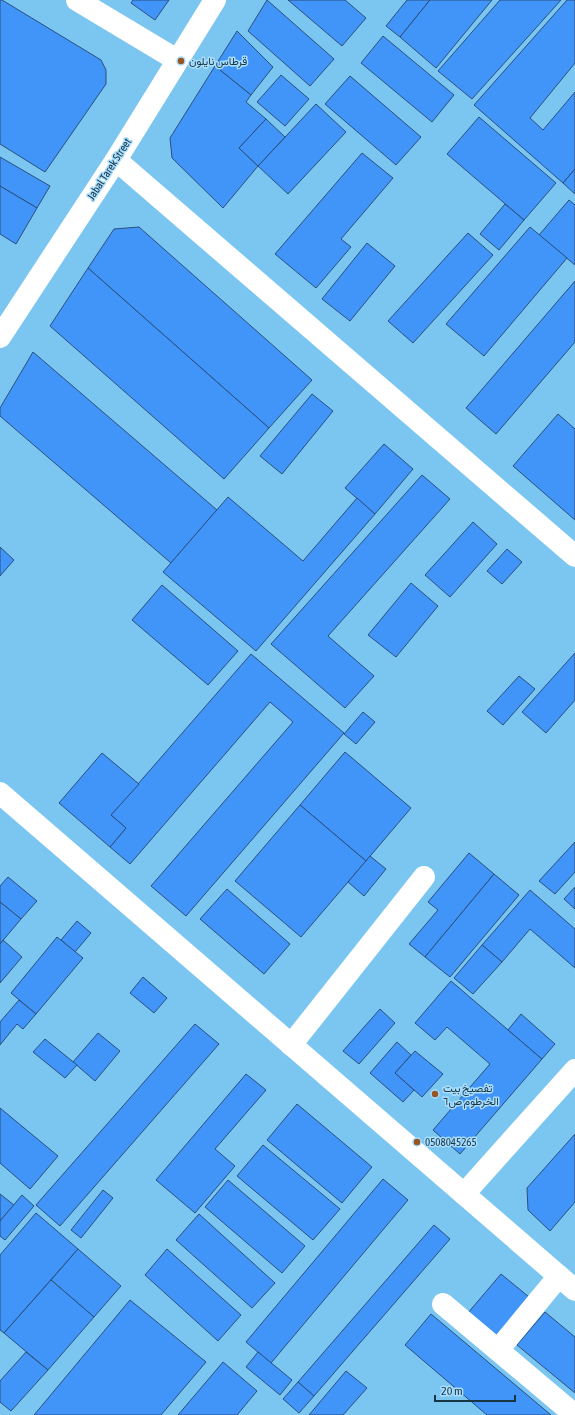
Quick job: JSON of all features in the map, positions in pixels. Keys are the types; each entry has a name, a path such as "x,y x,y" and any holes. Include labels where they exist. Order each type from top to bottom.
{"street":[{"path":"77,0 177,60"},
{"name":"Jabal Tarek Street","path":"0,337 116,160 215,0"},
{"path":"116,160 575,556"},
{"path":"0,793 575,1290"},
{"path":"291,1045 424,877"},
{"path":"464,1194 575,1070"},
{"path":"498,1350 559,1276"},
{"path":"443,1304 575,1415"}],"shaded area":[{"path":"0,0 575,0 575,1415 0,1415"}],"building":[{"path":"0,0 101,60 106,70 106,84 45,172 0,144"},
{"path":"133,0 169,0 155,20 131,3"},
{"path":"267,0 334,59 310,86 248,31"},
{"path":"288,0 345,0 366,18 342,46"},
{"path":"407,0 430,0 400,37 386,26"},
{"path":"430,0 492,0 436,68 400,37"},
{"path":"500,0 561,0 472,99 438,71"},
{"path":"567,0 575,0 575,63 530,118 543,130 575,92 575,169 563,183 474,105"},
{"path":"237,31 273,67 251,95 215,66"},
{"path":"383,36 454,95 432,122 361,63"},
{"path":"215,66 251,95 246,102 266,119 239,148 258,166 223,208 172,158 170,138"},
{"path":"281,75 309,99 285,126 257,102"},
{"path":"350,76 421,137 396,165 325,104"},
{"path":"316,104 346,132 288,194 258,166"},
{"path":"479,117 556,183 524,220 447,154"},
{"path":"266,119 285,137 258,166 239,148"},
{"path":"362,153 393,178 341,239 351,247 316,288 275,254"},
{"path":"0,157 50,186 37,208 0,186"},
{"path":"575,169 575,194 563,183"},
{"path":"0,186 37,208 16,244 0,234"},
{"path":"569,200 575,205 575,265 539,235"},
{"path":"505,204 524,220 499,250 480,234"},
{"path":"139,227 312,380 269,428 88,268 114,229"},
{"path":"530,227 567,258 484,356 446,324"},
{"path":"468,233 493,255 413,343 388,321"},
{"path":"367,243 395,266 350,321 322,299"},
{"path":"88,268 269,428 224,479 50,326"},
{"path":"575,281 575,342 496,434 466,408"},
{"path":"33,352 217,510 171,563 0,416 0,408"},
{"path":"312,394 333,411 282,474 260,456"},
{"path":"558,414 575,429 575,520 513,466"},
{"path":"384,444 413,469 375,514 345,488"},
{"path":"422,475 450,499 328,636 374,676 345,708 271,644"},
{"path":"228,497 303,561 357,498 375,514 256,651 163,572"},
{"path":"473,522 497,544 450,597 425,575"},
{"path":"0,547 14,560 0,576"},
{"path":"507,549 522,562 502,584 487,571"},
{"path":"411,583 438,606 396,657 368,635"},
{"path":"162,585 238,651 208,685 132,620"},
{"path":"575,653 575,700 546,733 522,712"},
{"path":"251,654 344,733 186,916 151,886 293,722 270,702 130,864 110,847 126,828 111,815"},
{"path":"519,676 535,689 503,725 487,711"},
{"path":"363,712 375,722 356,744 344,734"},
{"path":"345,752 411,808 366,861 300,805"},
{"path":"102,753 139,784 111,815 126,828 110,847 59,803"},
{"path":"300,805 366,861 301,937 235,881"},
{"path":"575,842 575,872 555,894 539,881"},
{"path":"469,853 494,874 425,957 409,944 438,910 428,902"},
{"path":"370,856 386,869 364,896 348,882"},
{"path":"494,874 519,895 450,977 425,957"},
{"path":"8,877 37,901 21,919 0,902 0,886"},
{"path":"575,887 575,909 564,899"},
{"path":"227,889 290,944 264,974 200,919"},
{"path":"530,890 575,929 575,968 530,929 502,962 482,945"},
{"path":"0,902 21,919 0,944"},
{"path":"77,921 91,933 75,952 61,940"},
{"path":"57,937 83,958 36,1014 11,993"},
{"path":"3,940 22,957 0,983 0,944"},
{"path":"482,945 502,962 473,994 454,978"},
{"path":"143,977 167,998 154,1013 130,993"},
{"path":"451,981 542,1059 460,1154 433,1130 490,1064 447,1027 435,1040 415,1023"},
{"path":"19,1000 36,1014 23,1029 17,1024 0,1045 0,1022"},
{"path":"380,1009 395,1023 359,1064 343,1051"},
{"path":"521,1014 555,1044 542,1059 508,1030"},
{"path":"195,1024 219,1044 60,1226 36,1205"},
{"path":"98,1033 120,1051 95,1081 73,1062"},
{"path":"45,1039 77,1065 65,1078 33,1052"},
{"path":"397,1042 411,1055 395,1073 414,1090 403,1102 370,1073"},
{"path":"415,1051 443,1074 422,1097 395,1073"},
{"path":"246,1074 266,1090 215,1149 235,1166 195,1213 156,1180"},
{"path":"297,1104 372,1167 342,1203 267,1140"},
{"path":"0,1108 58,1156 30,1189 0,1163"},
{"path":"575,1134 575,1202 550,1231 528,1210 527,1188"},
{"path":"263,1145 340,1209 313,1240 237,1176"},
{"path":"383,1179 408,1200 271,1363 246,1342"},
{"path":"228,1180 305,1246 282,1273 205,1207"},
{"path":"103,1190 113,1198 81,1238 71,1230"},
{"path":"0,1194 14,1205 0,1221"},
{"path":"22,1195 34,1206 5,1240 0,1236 0,1221"},
{"path":"36,1213 78,1249 4,1333 0,1330 0,1255"},
{"path":"199,1214 275,1283 252,1308 176,1240"},
{"path":"434,1225 450,1239 314,1396 298,1382"},
{"path":"78,1249 121,1286 94,1317 51,1280"},
{"path":"167,1249 241,1315 218,1341 145,1275"},
{"path":"501,1274 529,1297 496,1338 467,1314"},
{"path":"51,1280 94,1317 48,1370 4,1333"},
{"path":"130,1300 206,1362 161,1415 34,1415"},
{"path":"545,1312 575,1337 575,1393 517,1345"},
{"path":"431,1314 551,1415 487,1415 405,1345"},
{"path":"26,1352 48,1370 11,1411 0,1402 0,1381"},
{"path":"258,1352 292,1380 280,1395 246,1367"},
{"path":"223,1362 257,1391 237,1415 178,1415"},
{"path":"346,1371 367,1388 343,1415 309,1415"},
{"path":"298,1382 314,1396 299,1413 283,1399"}],"place":[{"name":"قرطاس نايلون","path":"181,61"},
{"name":"تفصيخ بيت الخرطوم ص٦","path":"435,1094"},
{"name":"0508045265","path":"417,1142"}]}
